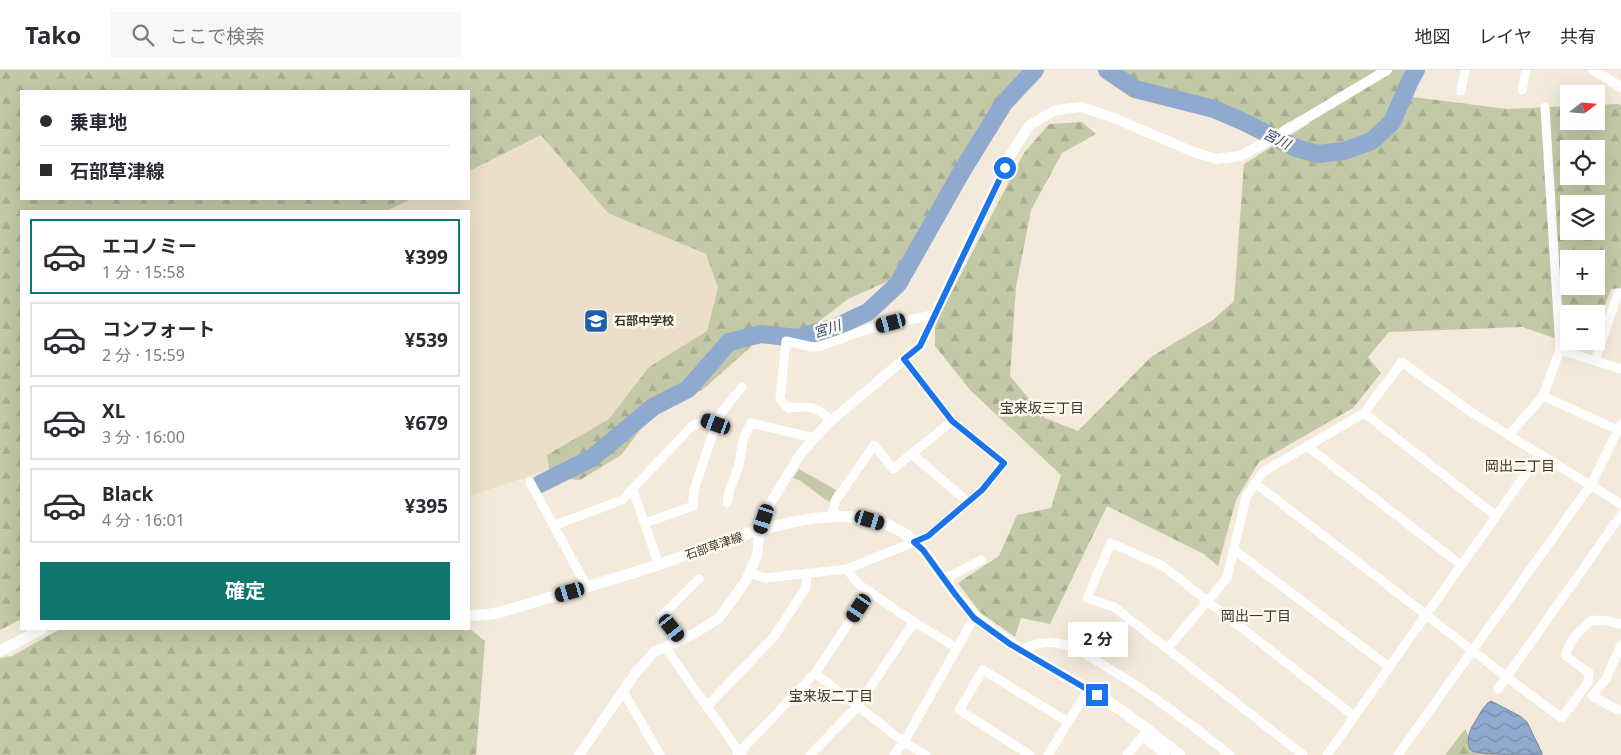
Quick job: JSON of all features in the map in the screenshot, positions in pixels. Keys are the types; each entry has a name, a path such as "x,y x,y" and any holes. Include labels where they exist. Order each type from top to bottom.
{"main road":[{"name":"石部草津線","path":"470,615 503,611 587,587 659,565 760,530 818,518 852,517 870,520 892,526 923,550 974,618 1019,650 1106,700 1145,733 1180,755"},
{"path":"0,651 40,630"}],"street":[{"path":"579,755 642,664 654,652 695,634 719,618 746,581 757,555 760,530 767,509 799,456 831,421 920,346 1012,152 1030,126 1054,110 1081,107 1109,116 1191,151 1216,159 1240,156 1387,70"},
{"path":"1461,91 1465,70"},
{"path":"1522,90 1526,70"},
{"path":"1593,70 1621,87"},
{"path":"1509,435 1543,396 1560,350 1545,107"},
{"path":"1595,361 1618,293 1621,293"},
{"path":"831,421 826,414 810,406 788,408 780,399 786,341 813,347 821,346 865,330 936,314"},
{"path":"1560,350 1621,369"},
{"path":"749,573 765,578 847,569 928,536 982,490 1004,463 952,421 904,359"},
{"path":"1167,649 1227,578 1246,497 1263,472 1364,412 1402,362 1471,412 1621,504"},
{"path":"645,523 694,506 694,490 720,413 742,387"},
{"path":"1398,755 1590,485 1620,427 1543,396"},
{"path":"1364,412 1496,516"},
{"path":"555,526 622,500 692,426 706,420 716,424"},
{"path":"831,518 836,500 874,445 893,469 952,421"},
{"path":"727,503 738,466 743,440 751,423 815,438"},
{"path":"1307,446 1461,565"},
{"path":"912,454 968,502"},
{"path":"1327,755 1540,454"},
{"path":"530,482 587,587"},
{"path":"1255,484 1562,718 1588,682 1589,673 1566,656 1567,649 1576,634 1592,620 1607,620 1621,624"},
{"path":"633,490 659,565"},
{"path":"1498,688 1621,515"},
{"path":"1303,755 1293,752 1114,607 1087,598 1110,543 1164,566 1354,716"},
{"path":"1233,549 1389,667"},
{"path":"944,579 981,560"},
{"path":"847,569 858,584 914,622 957,648"},
{"path":"707,706 773,638 806,588 808,573"},
{"path":"681,640 662,616 698,579"},
{"path":"665,647 740,754 815,674 870,591"},
{"path":"894,755 904,742 974,618"},
{"path":"810,755 858,706 914,622"},
{"path":"1019,650 1037,643 1057,643 1080,651 1124,677 1192,725 1230,755"},
{"path":"1618,710 1592,696 1606,679 1621,645"},
{"path":"1030,755 959,710 983,670 1068,722"},
{"path":"815,674 904,742 926,755"},
{"path":"1048,755 1088,690"},
{"path":"623,691 660,755"},
{"path":"1127,755 1145,733 1165,755"}],"shaded area":[{"name":"石部中学校","path":"543,126 710,244 729,294 716,348 556,467 470,496 470,210 380,210 400,200 470,200 470,163"}],"green space":[{"path":"0,70 1031,70 1005,117 897,277 848,299 801,335 770,330 701,391 665,398 621,455 580,480 550,477 547,455 609,419 649,367 707,331 718,288 706,254 608,213 541,135 470,170 470,90 20,90 20,200 410,200 388,210 20,210 20,620 0,630"},
{"path":"1122,70 1421,70 1413,97 1507,109 1560,106 1560,130 1605,130 1605,105 1621,105 1621,288 1611,289 1605,305 1560,305 1560,339 1522,327 1389,332 1368,357 1381,373 1353,408 1259,462 1236,500 1218,566 1204,554 1107,506 1050,624 1021,618 1015,637 980,612 958,583 999,556 1017,515 1051,508 1061,475 971,391 935,346 935,324 1024,153 1049,124 1082,122 1096,134 1062,153 1031,210 1016,287 1010,376 1045,418 1078,431 1151,357 1213,320 1234,301 1244,164 1310,123 1288,122 1274,132 1140,82"},
{"path":"799,469 836,490 829,502 799,480 793,478"},
{"path":"470,629 485,641 476,755 0,755 0,658 12,656 58,630"},
{"path":"1465,729 1471,740 1496,755 1445,755"}],"water":[{"path":"1491,701 1520,716 1527,722 1542,755 1495,754 1472,751 1468,742 1470,731 1483,709"}],"waterway":[{"name":"宮川","path":"540,484 592,458 653,407 688,389 729,342 761,334 797,338 836,327 868,312 898,284 962,171 1004,103 1035,70"},
{"name":"宮川","path":"1107,70 1135,89 1214,109 1296,148 1318,154 1344,151 1372,141 1392,122 1416,70"}],"place":[{"name":"石部中学校","path":"596,321"}],"district":[{"name":"宝来坂三丁目","path":"1042,408"},
{"name":"岡出二丁目","path":"1520,466"},
{"name":"岡出一丁目","path":"1256,616"},
{"name":"宝来坂二丁目","path":"831,696"}],"route":[{"path":"1005,168 920,346 904,359 952,421 1004,463 982,490 928,536 914,542 923,550 974,618 1040,663 1097,695"}]}
